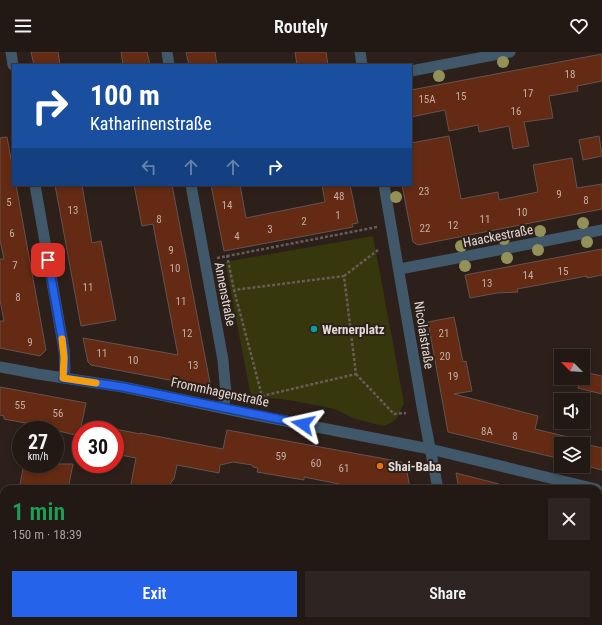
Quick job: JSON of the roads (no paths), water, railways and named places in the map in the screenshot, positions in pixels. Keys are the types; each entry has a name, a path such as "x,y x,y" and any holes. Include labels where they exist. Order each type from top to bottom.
{"street":[{"path":"11,52 13,64"},
{"path":"167,52 169,64"},
{"path":"360,52 362,64"},
{"path":"412,71 510,52"},
{"path":"35,186 64,350 65,369 63,378"},
{"name":"Annenstraße","path":"191,186 223,360 226,394 223,408"},
{"name":"Nicolaistraße","path":"384,186 437,485"},
{"name":"Haackestraße","path":"400,270 602,230"},
{"name":"Frommhagenstraße","path":"0,367 123,387 430,449 580,485"}],"place":[{"name":"Wernerplatz","path":"314,329"},
{"name":"Shai-Baba","path":"380,466"}]}
